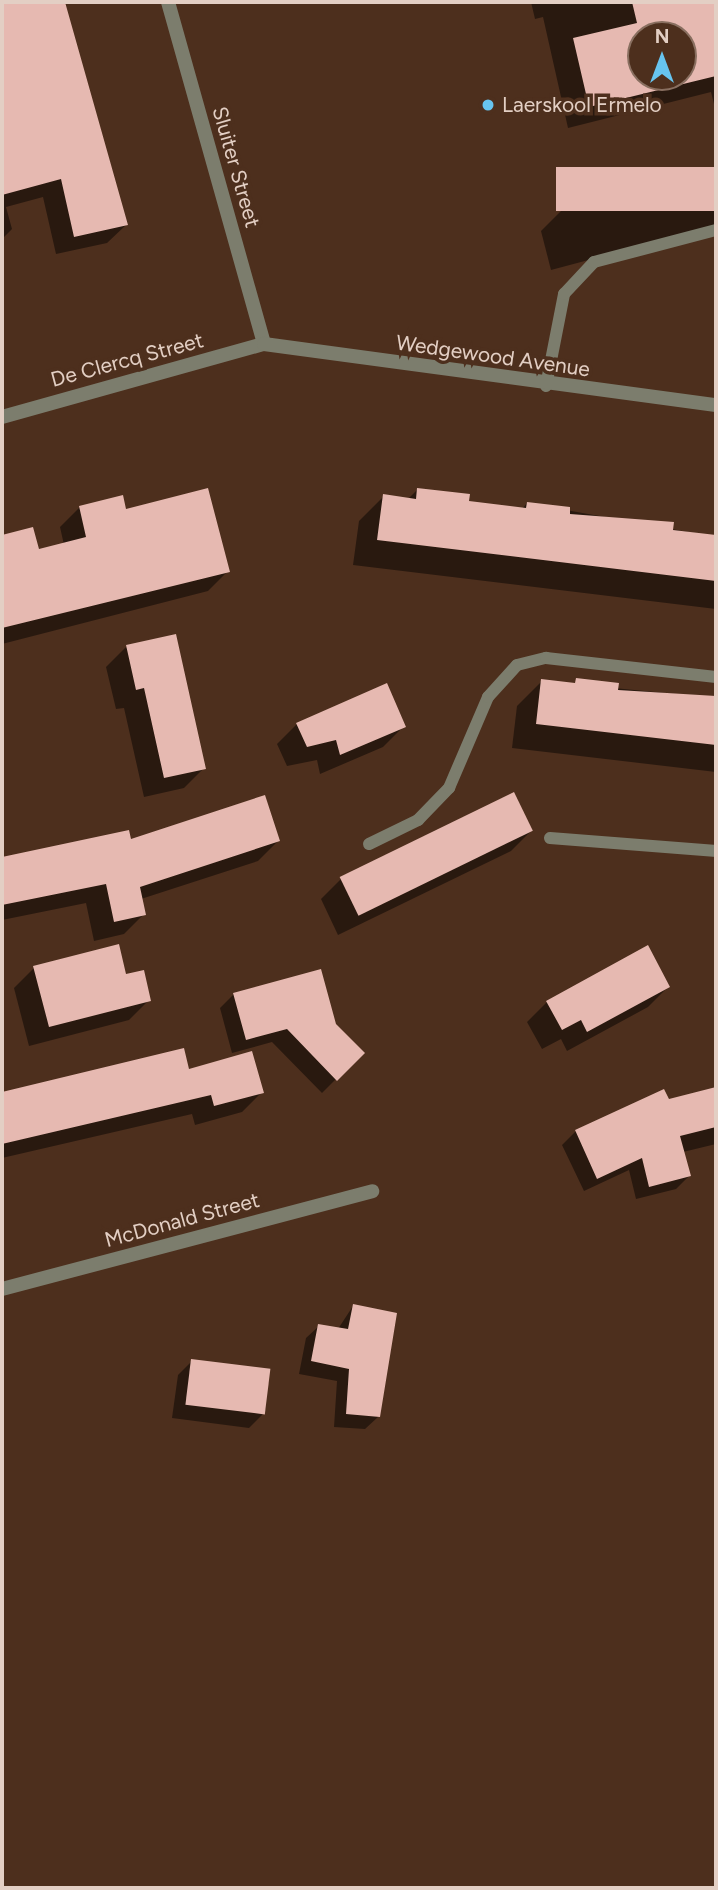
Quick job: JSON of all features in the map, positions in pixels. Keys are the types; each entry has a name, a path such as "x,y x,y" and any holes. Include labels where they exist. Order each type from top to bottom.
{"street":[{"name":"Sluiter Street","path":"168,2 264,344"},
{"name":"Wedgewood Avenue","path":"264,344 546,386 716,405"},
{"name":"De Clercq Street","path":"2,417 264,344"},
{"name":"McDonald Street","path":"2,1289 372,1191"}],"lane":[{"path":"546,386 564,294 594,262 716,230"},
{"path":"369,844 418,820 449,788 492,690 517,665 545,658 716,677"},
{"path":"550,838 716,851"}],"building":[{"path":"2,2 65,2 128,225 74,237 61,179 2,195"},
{"path":"632,2 716,2 716,76 697,81 697,21 637,21"},
{"path":"627,25 627,91 655,91 589,107 573,38"},
{"path":"556,167 716,167 716,211 556,211"},
{"path":"208,488 230,572 2,628 2,535 33,527 39,549 86,537 79,506 123,495 126,509"},
{"path":"417,488 470,494 469,501 526,508 527,502 570,507 570,514 674,522 673,530 716,535 716,581 377,540 383,494 416,499"},
{"path":"176,634 206,769 164,778 144,688 136,690 126,645"},
{"path":"576,678 619,683 618,690 716,696 716,745 536,724 541,679 575,683"},
{"path":"387,683 406,727 340,755 336,740 307,747 296,723"},
{"path":"514,792 533,831 358,916 340,877"},
{"path":"265,795 280,841 140,887 146,915 114,922 106,884 2,905 2,857 129,830 131,839"},
{"path":"119,944 126,974 144,970 151,1001 49,1027 33,966"},
{"path":"648,945 670,987 587,1032 581,1020 562,1030 546,1001"},
{"path":"321,969 336,1024 365,1053 337,1081 287,1029 246,1040 233,993"},
{"path":"184,1048 189,1069 252,1051 264,1093 214,1106 211,1095 2,1144 2,1092"},
{"path":"716,1087 716,1127 680,1136 691,1176 649,1187 642,1158 597,1179 575,1130 664,1089 669,1099"},
{"path":"353,1304 397,1313 380,1417 346,1414 349,1369 311,1361 318,1324 348,1329"},
{"path":"191,1359 270,1369 265,1414 185,1405"}],"place":[{"name":"Laerskool Ermelo","path":"488,105"}]}
